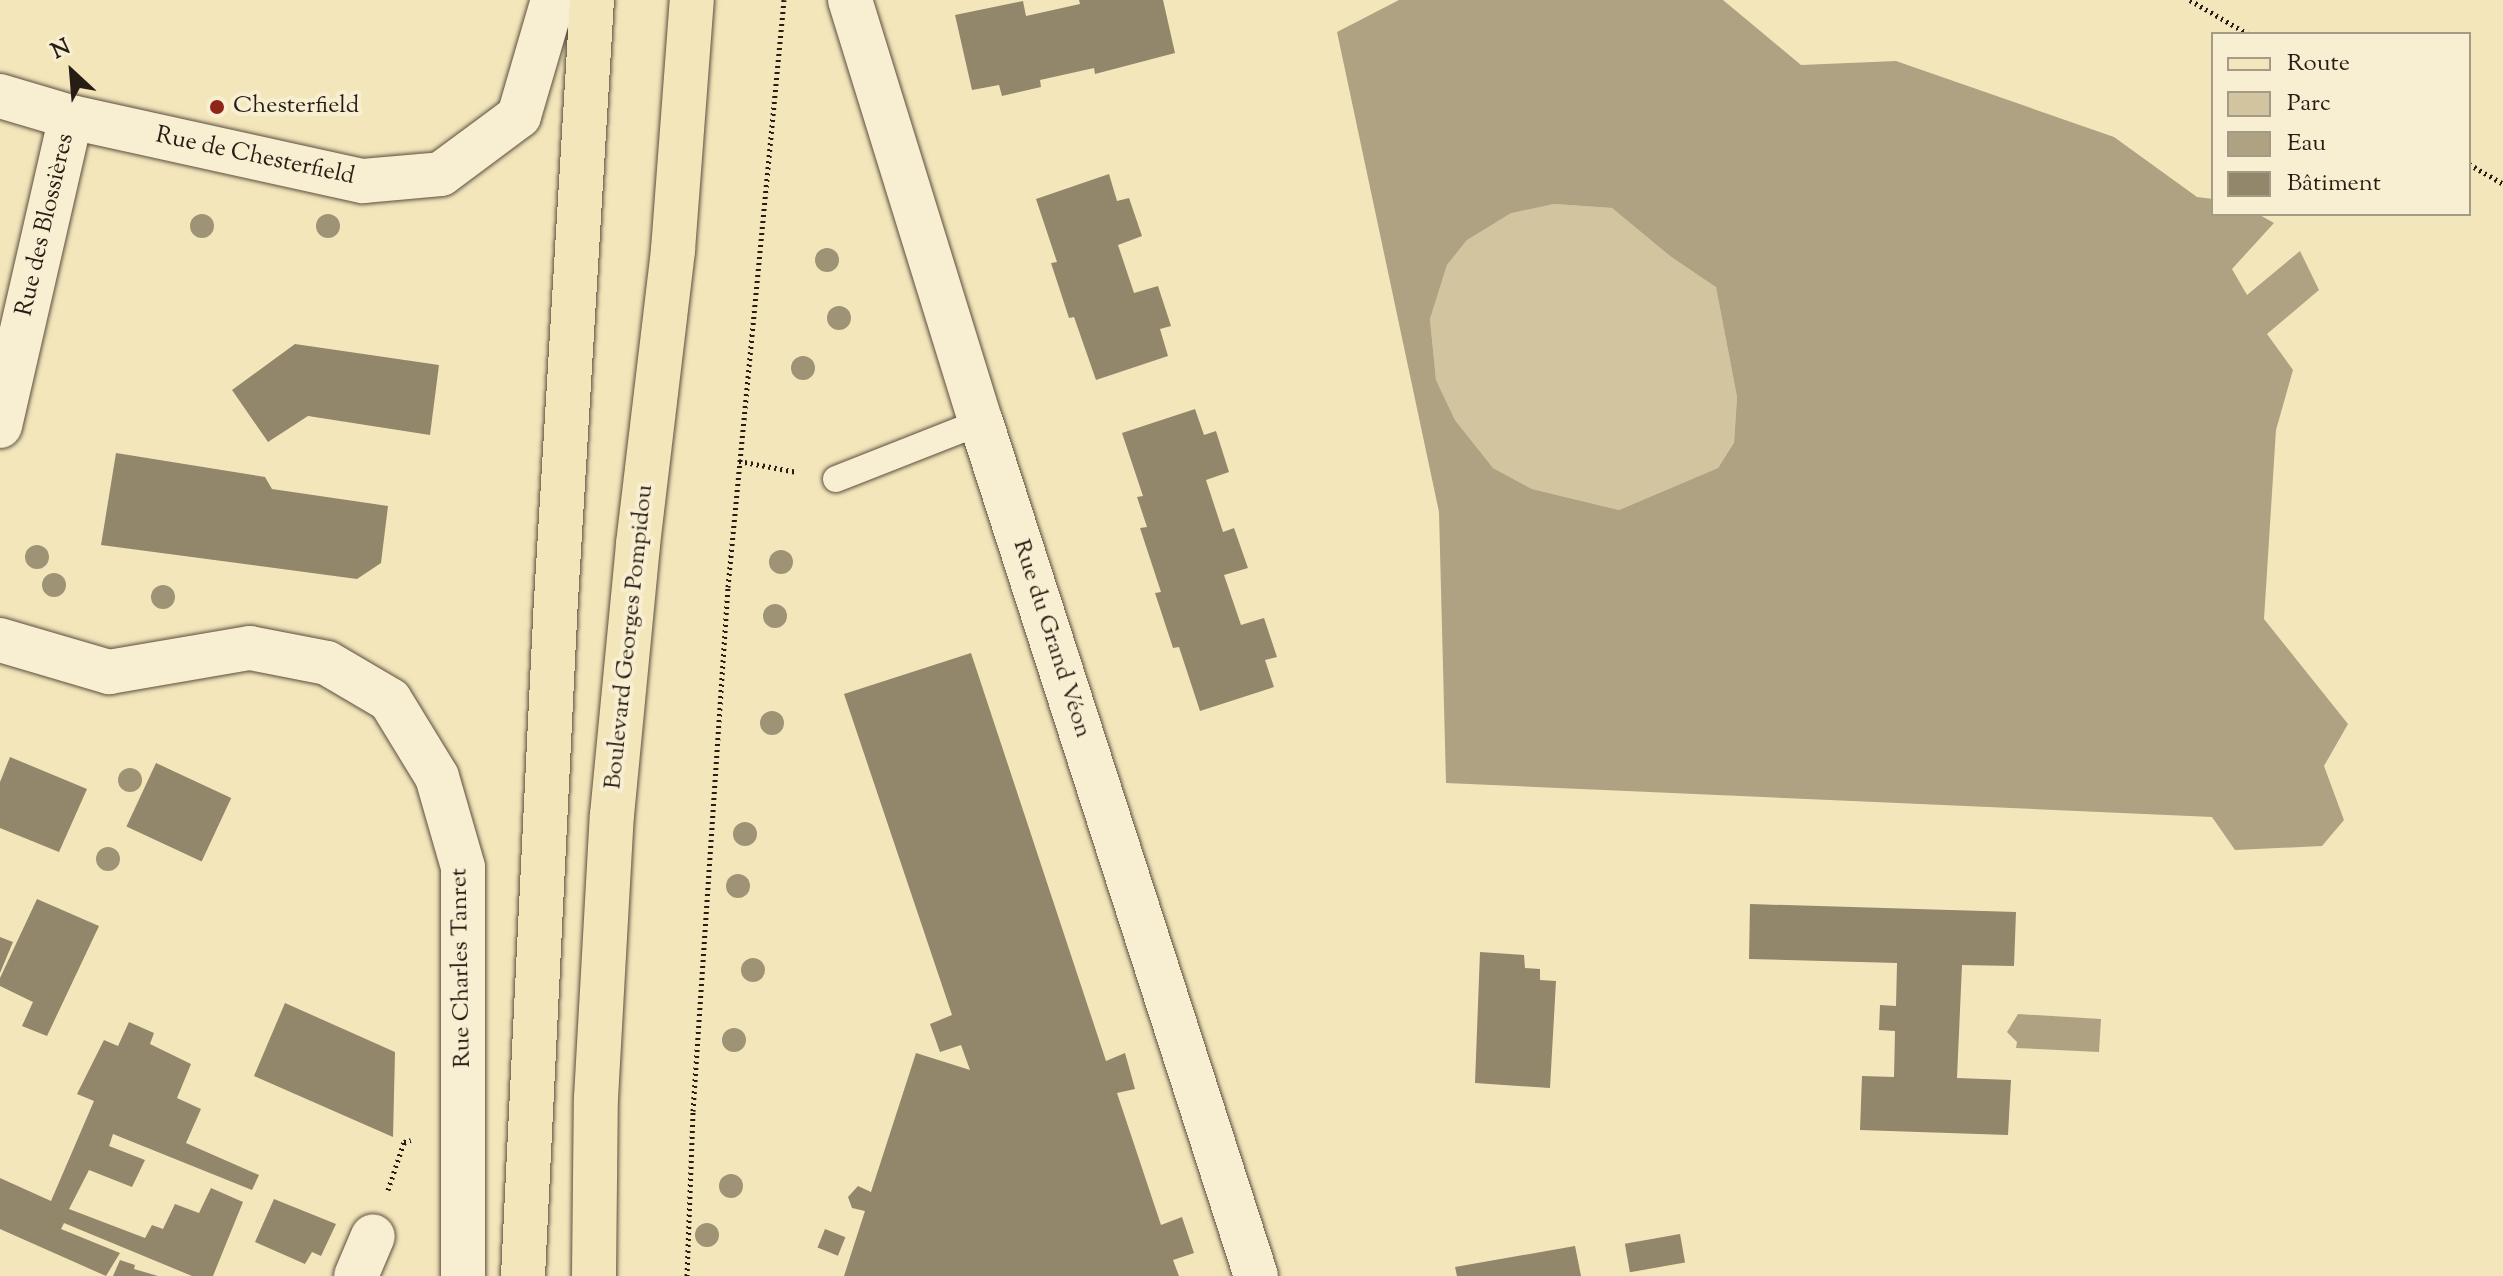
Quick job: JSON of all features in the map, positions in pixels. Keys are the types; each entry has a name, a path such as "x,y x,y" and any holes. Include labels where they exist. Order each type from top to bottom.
{"main road":[{"path":"523,1276 556,585 592,0"},
{"name":"Boulevard Georges Pompidou","path":"594,1276 596,1098 612,815 638,544 673,250 692,0"}],"street":[{"name":"Rue de Chesterfield","path":"0,96 71,117 363,181 441,174 519,116 553,0"},
{"name":"Rue du Grand Véon","path":"850,0 981,422 1256,1276"},
{"name":"Rue des Blossières","path":"0,426 71,117"},
{"name":"Rue Charles Tanret","path":"0,640 109,672 250,648 327,663 390,700 437,777 463,867 463,1276"},
{"path":"356,1276 373,1236"}],"lane":[{"path":"836,479 981,422"}],"path":[{"path":"687,1276 694,1095 739,461 784,0"},
{"path":"2190,0 2245,32"},
{"path":"2471,165 2503,184"},
{"path":"739,461 836,479"},
{"path":"373,1236 404,1142 465,1122"}],"green space":[{"path":"1554,204 1612,208 1670,256 1716,286 1737,397 1734,441 1718,468 1619,510 1532,489 1493,468 1455,420 1436,380 1430,319 1447,265 1467,240 1511,212"}],"water":[{"path":"1399,0 1723,0 1801,65 1896,61 2114,137 2197,197 2211,199 2211,216 2262,216 2274,223 2232,269 2247,295 2300,251 2319,290 2267,334 2293,370 2276,430 2264,619 2348,724 2324,766 2344,820 2322,846 2235,850 2212,817 1446,783 1439,512 1337,32","holes":["1554,204 1612,208 1670,256 1716,287 1737,397 1734,442 1718,468 1619,510 1532,489 1493,468 1455,420 1436,380 1430,319 1447,265 1467,240 1511,213"]},
{"path":"2018,1014 2101,1019 2099,1052 2016,1048 2017,1042 2007,1032"}],"building":[{"path":"1079,0 1163,0 1175,53 1095,74 1094,68 1040,80 1041,87 1002,96 999,85 972,90 955,15 1023,1 1026,16 1080,4"},
{"path":"1109,174 1117,201 1129,198 1142,236 1118,245 1134,293 1158,286 1171,326 1160,329 1168,356 1096,380 1074,317 1069,318 1051,263 1057,262 1036,199"},
{"path":"295,344 439,365 430,435 308,416 268,442 232,390"},
{"path":"1195,409 1204,435 1216,431 1229,472 1206,480 1223,532 1234,528 1248,568 1224,575 1241,625 1264,618 1277,657 1265,660 1274,687 1200,711 1179,647 1173,648 1155,593 1161,592 1140,528 1147,527 1137,497 1143,496 1122,433"},
{"path":"116,453 265,477 272,489 388,506 381,563 357,579 101,545"},
{"path":"971,653 1106,1061 1125,1053 1135,1089 1117,1093 1161,1225 1182,1217 1194,1253 1173,1260 1179,1276 844,1276 865,1211 852,1208 848,1197 858,1186 871,1192 916,1053 970,1070 961,1045 940,1052 930,1024 952,1015 844,694"},
{"path":"10,757 87,789 59,852 0,828 0,782"},
{"path":"156,763 231,798 202,862 126,826"},
{"path":"37,899 99,926 47,1036 22,1026 33,1002 0,986 0,978"},
{"path":"1750,904 2016,912 2014,966 1962,965 1957,1078 2011,1080 2008,1135 1860,1130 1862,1076 1894,1077 1895,1031 1879,1030 1880,1005 1896,1006 1897,963 1749,959"},
{"path":"0,937 13,942 0,973"},
{"path":"1480,952 1524,955 1525,968 1540,969 1540,980 1556,981 1550,1088 1475,1083"},
{"path":"285,1003 395,1052 393,1137 254,1076"},
{"path":"129,1022 154,1033 150,1044 191,1064 177,1098 201,1109 186,1143 259,1175 252,1190 113,1134 109,1146 145,1160 132,1187 89,1170 69,1209 145,1238 152,1225 163,1229 175,1204 199,1213 211,1188 243,1202 213,1276 192,1276 64,1223 61,1229 120,1253 106,1276 0,1229 0,1178 51,1201 94,1101 77,1094 104,1040 118,1046"},
{"path":"274,1199 336,1224 321,1256 312,1252 305,1264 255,1242"},
{"path":"825,1229 845,1237 838,1256 818,1248"},
{"path":"1680,1234 1685,1263 1630,1272 1625,1244"},
{"path":"1575,1246 1581,1276 1457,1276 1455,1267"},
{"path":"120,1260 135,1265 134,1269 158,1276 113,1276"}],"place":[{"name":"Chesterfield","path":"217,107"}]}
